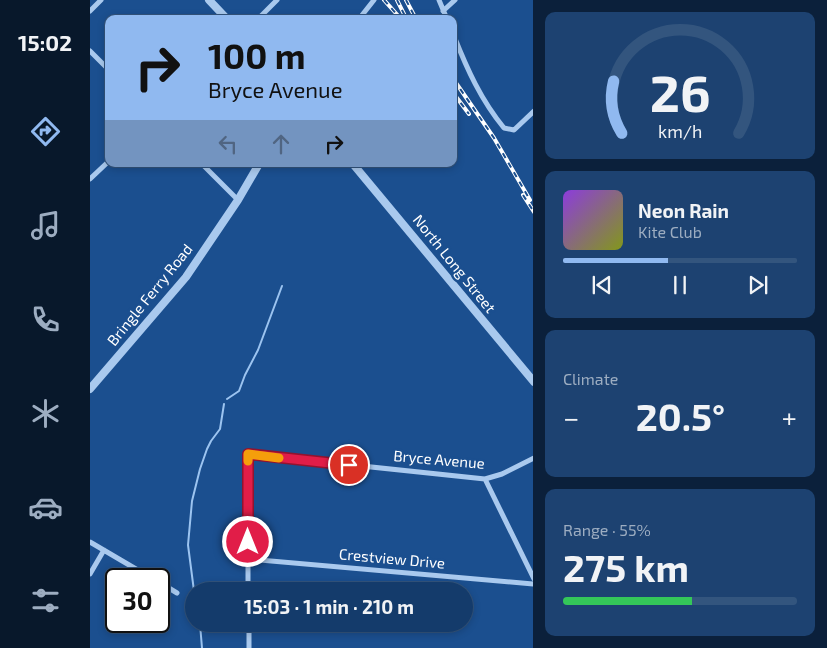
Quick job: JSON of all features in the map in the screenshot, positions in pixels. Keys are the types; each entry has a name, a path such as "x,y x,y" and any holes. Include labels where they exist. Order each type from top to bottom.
{"street":[{"path":"90,10 101,0"},
{"path":"209,0 223,15"},
{"path":"262,15 277,0"},
{"path":"363,15 374,0"},
{"path":"439,0 445,15"},
{"path":"443,11 455,0"},
{"path":"457,44 469,74 484,100 504,128 514,130 533,112"},
{"path":"90,51 105,66"},
{"path":"90,179 105,165"},
{"path":"205,167 238,200"},
{"name":"Bringle Ferry Road","path":"90,389 186,277 258,167"},
{"name":"North Long Street","path":"355,167 533,382"},
{"name":"Bryce Avenue","path":"248,559 248,454 485,479 502,474 533,458"},
{"path":"485,479 533,579"},
{"path":"90,542 134,568"},
{"path":"90,574 104,550"},
{"path":"248,559 248,582"},
{"name":"Crestview Drive","path":"248,559 533,584"},
{"path":"170,589 177,593"},
{"path":"249,632 249,648"}],"waterway":[{"path":"227,399 239,391 258,350 282,286"},
{"path":"193,582 188,545 192,501 207,449 220,429 224,404"},
{"path":"201,632 202,648"}],"railway":[{"path":"384,0 397,15"},
{"path":"397,0 404,15"},
{"path":"406,0 414,15"},
{"path":"457,84 494,138 530,200"},
{"path":"457,98 469,114"},
{"path":"523,195 533,210"}],"slow traffic":[{"path":"248,461 248,454 279,458"}],"route":[{"path":"248,542 248,454 349,465"}]}
